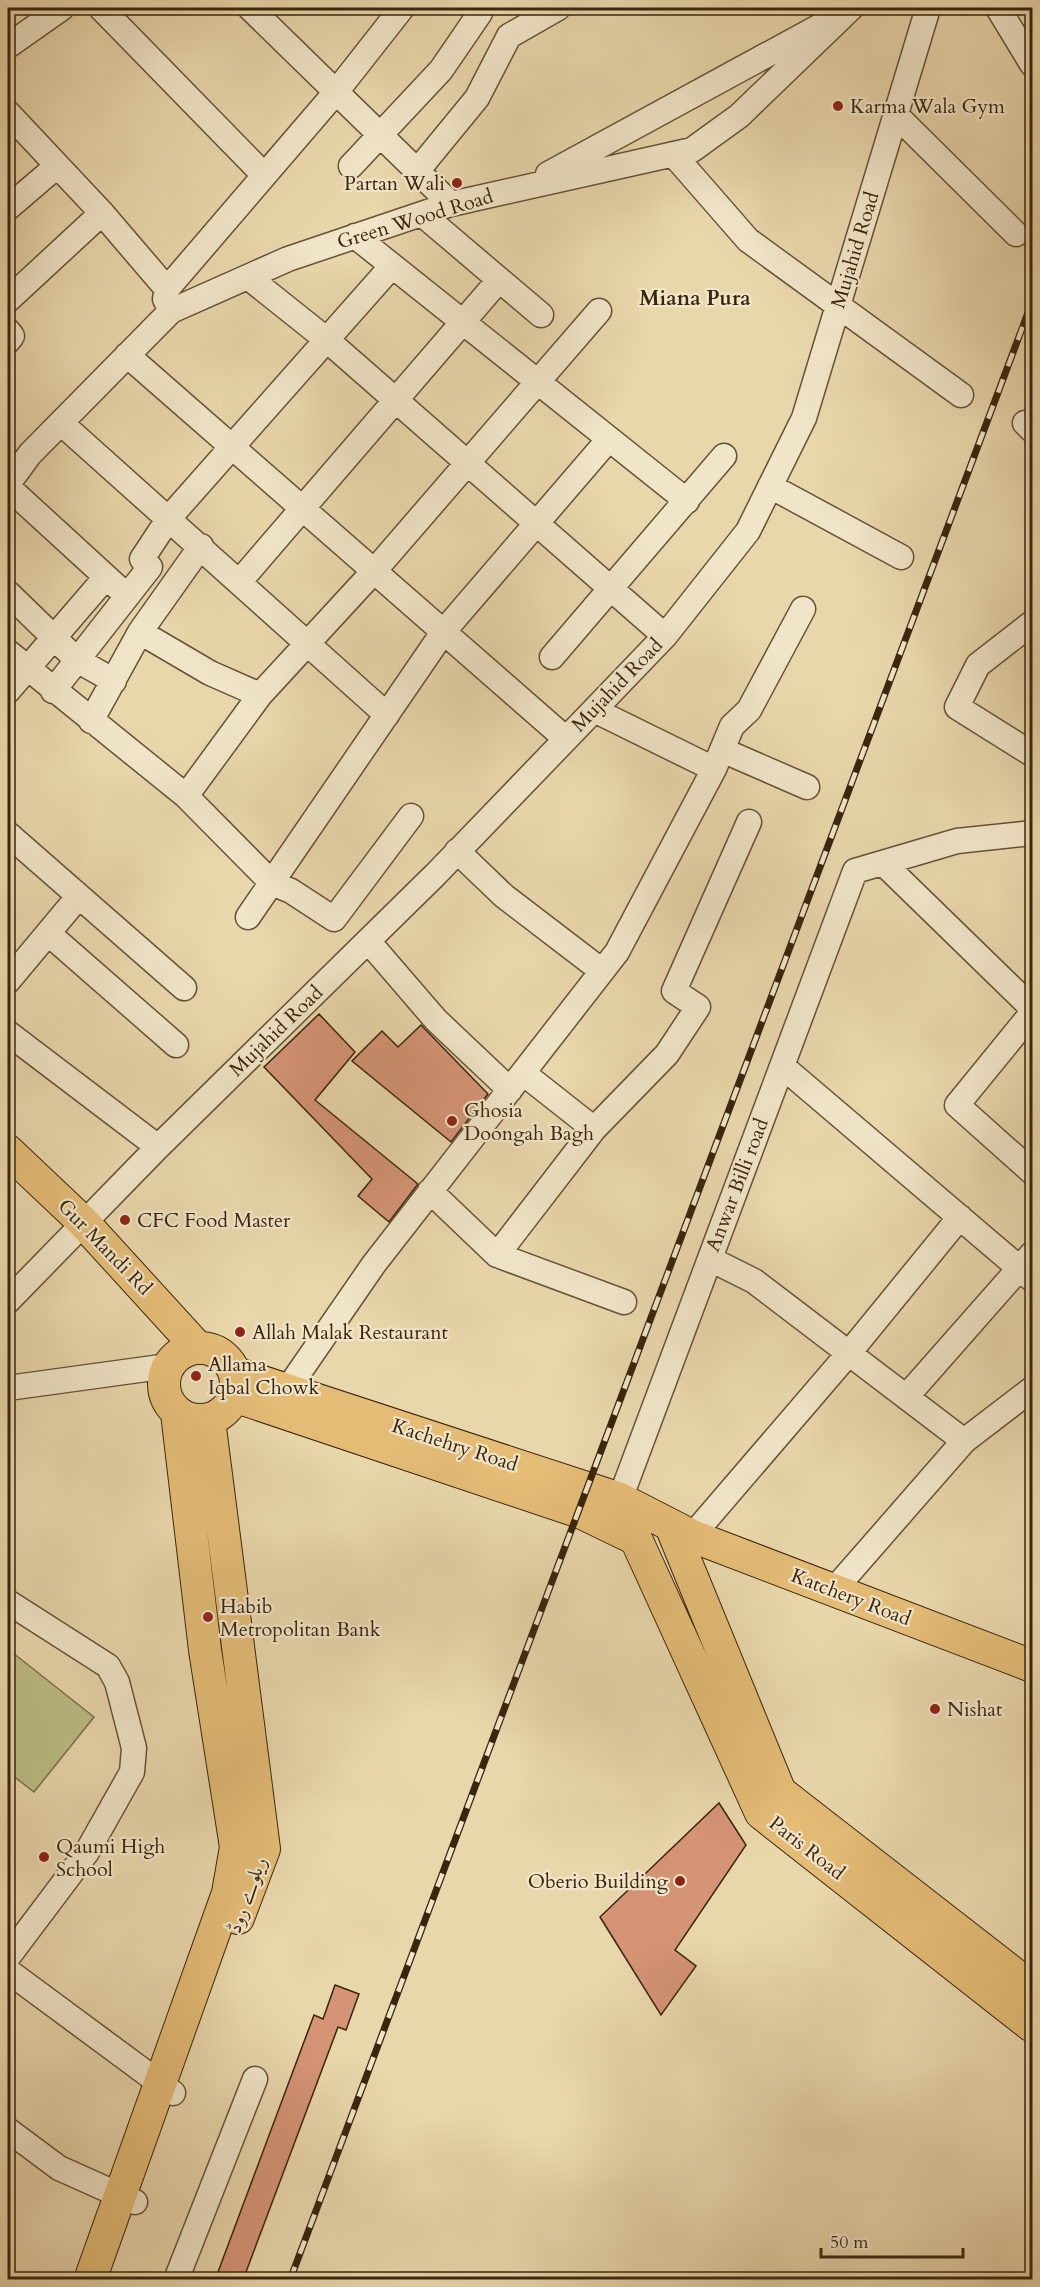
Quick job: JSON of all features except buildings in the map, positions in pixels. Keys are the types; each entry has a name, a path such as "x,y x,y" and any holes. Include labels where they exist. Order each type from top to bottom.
{"main road":[{"name":"Gur Mandi Rd","path":"8,1151 83,1222 198,1348"},
{"path":"198,1348 220,1354 235,1384 220,1415 209,1420 197,1421 177,1413 167,1402 163,1390 168,1366 176,1357 198,1348"},
{"name":"Kachehry Road","path":"235,1384 287,1389 603,1493 682,1531"},
{"name":"Kachehry Road","path":"235,1384 580,1512 636,1539"},
{"path":"166,2088 228,1893 236,1847 206,1650 177,1413"},
{"name":"ریلوے روڈ","path":"107,2280 128,2198 166,2088 264,1849 209,1420"},
{"name":"Katchery Road","path":"682,1531 1032,1666"},
{"name":"Paris Road","path":"682,1531 760,1778 761,1813 1032,2026"},
{"name":"Paris Road","path":"636,1539 760,1778 1032,1988"},
{"path":"90,2280 128,2198"}],"street":[{"path":"8,46 62,8"},
{"path":"101,8 264,175"},
{"path":"250,8 451,204"},
{"path":"8,114 102,213 169,300 264,175 336,93 402,8"},
{"path":"418,170 477,98 509,36 558,8"},
{"name":"Mujahid Road","path":"8,1301 158,1147 458,851 594,710 665,636 748,531 804,418 928,8"},
{"path":"998,8 1032,64"},
{"path":"524,188 850,9"},
{"name":"Green Wood Road","path":"8,486 30,454 127,355 169,300 248,277 288,259 451,204 692,150 730,123 850,9"},
{"path":"351,166 441,70 480,13"},
{"path":"896,115 1016,234"},
{"path":"673,154 748,240 838,308 961,395"},
{"path":"8,207 57,166"},
{"path":"8,300 102,213"},
{"path":"422,214 541,315"},
{"path":"355,236 687,501"},
{"path":"53,691 150,567 142,559 169,518 392,266"},
{"path":"248,277 327,340 665,636"},
{"path":"240,581 500,280"},
{"path":"186,796 260,694 375,570 599,311"},
{"path":"8,331 12,336 8,341"},
{"path":"127,355 566,739"},
{"path":"62,423 308,641 387,715"},
{"path":"248,917 444,631 609,439"},
{"path":"552,657 612,590 724,456"},
{"path":"8,486 127,597"},
{"path":"770,486 901,557"},
{"path":"91,721 140,632 201,546"},
{"path":"8,691 106,577"},
{"path":"8,593 55,636 77,660 114,681"},
{"path":"287,1389 374,1264 617,952 718,759 732,726 749,710 803,609"},
{"path":"1032,623 978,665 957,707 1032,754"},
{"path":"140,632 210,673 260,694"},
{"path":"8,652 53,691 186,796 272,883 291,891 334,919 411,816"},
{"path":"594,710 718,759 807,787"},
{"path":"497,1255 594,1129 667,1054 698,1007 674,991 748,822"},
{"path":"1032,833 957,841 883,863 1032,1008"},
{"path":"8,834 184,988"},
{"path":"458,851 504,896 602,972"},
{"name":"Anwar Billi road","path":"603,1493 710,1259 855,871 883,863"},
{"path":"8,981 79,896"},
{"path":"49,934 176,1045"},
{"path":"368,941 436,1020 516,1082 594,1129"},
{"path":"1032,1013 957,1105 1032,1172"},
{"path":"8,1033 158,1147"},
{"path":"782,1066 960,1217 1028,1267 906,1397"},
{"path":"430,1191 497,1255 624,1302"},
{"path":"682,1531 849,1353 960,1217"},
{"path":"710,1259 754,1281 964,1441"},
{"path":"8,1388 168,1366"},
{"path":"833,1591 964,1441 1032,1389"},
{"path":"8,1602 108,1666 117,1682 134,1748 132,1772 91,1845 8,1957"},
{"path":"8,1971 166,2088"},
{"path":"176,2280 255,2079"},
{"path":"8,2130 59,2168 128,2198"}],"green space":[{"path":"8,1649 94,1717 34,1792 8,1772"}],"railway":[{"path":"290,2280 1032,302"}],"place":[{"name":"Karma Wala Gym","path":"838,106"},
{"name":"Partan Wali","path":"457,183"},
{"name":"Ghosia Doongah Bagh","path":"452,1121"},
{"name":"CFC Food Master","path":"125,1220"},
{"name":"Allah Malak Restaurant","path":"240,1332"},
{"name":"Allama Iqbal Chowk","path":"196,1376"},
{"name":"Habib Metropolitan Bank","path":"208,1617"},
{"name":"Nishat","path":"935,1709"},
{"name":"Qaumi High School","path":"44,1857"},
{"name":"Oberio Building","path":"680,1881"}],"district":[{"name":"Miana Pura","path":"695,298"}]}
